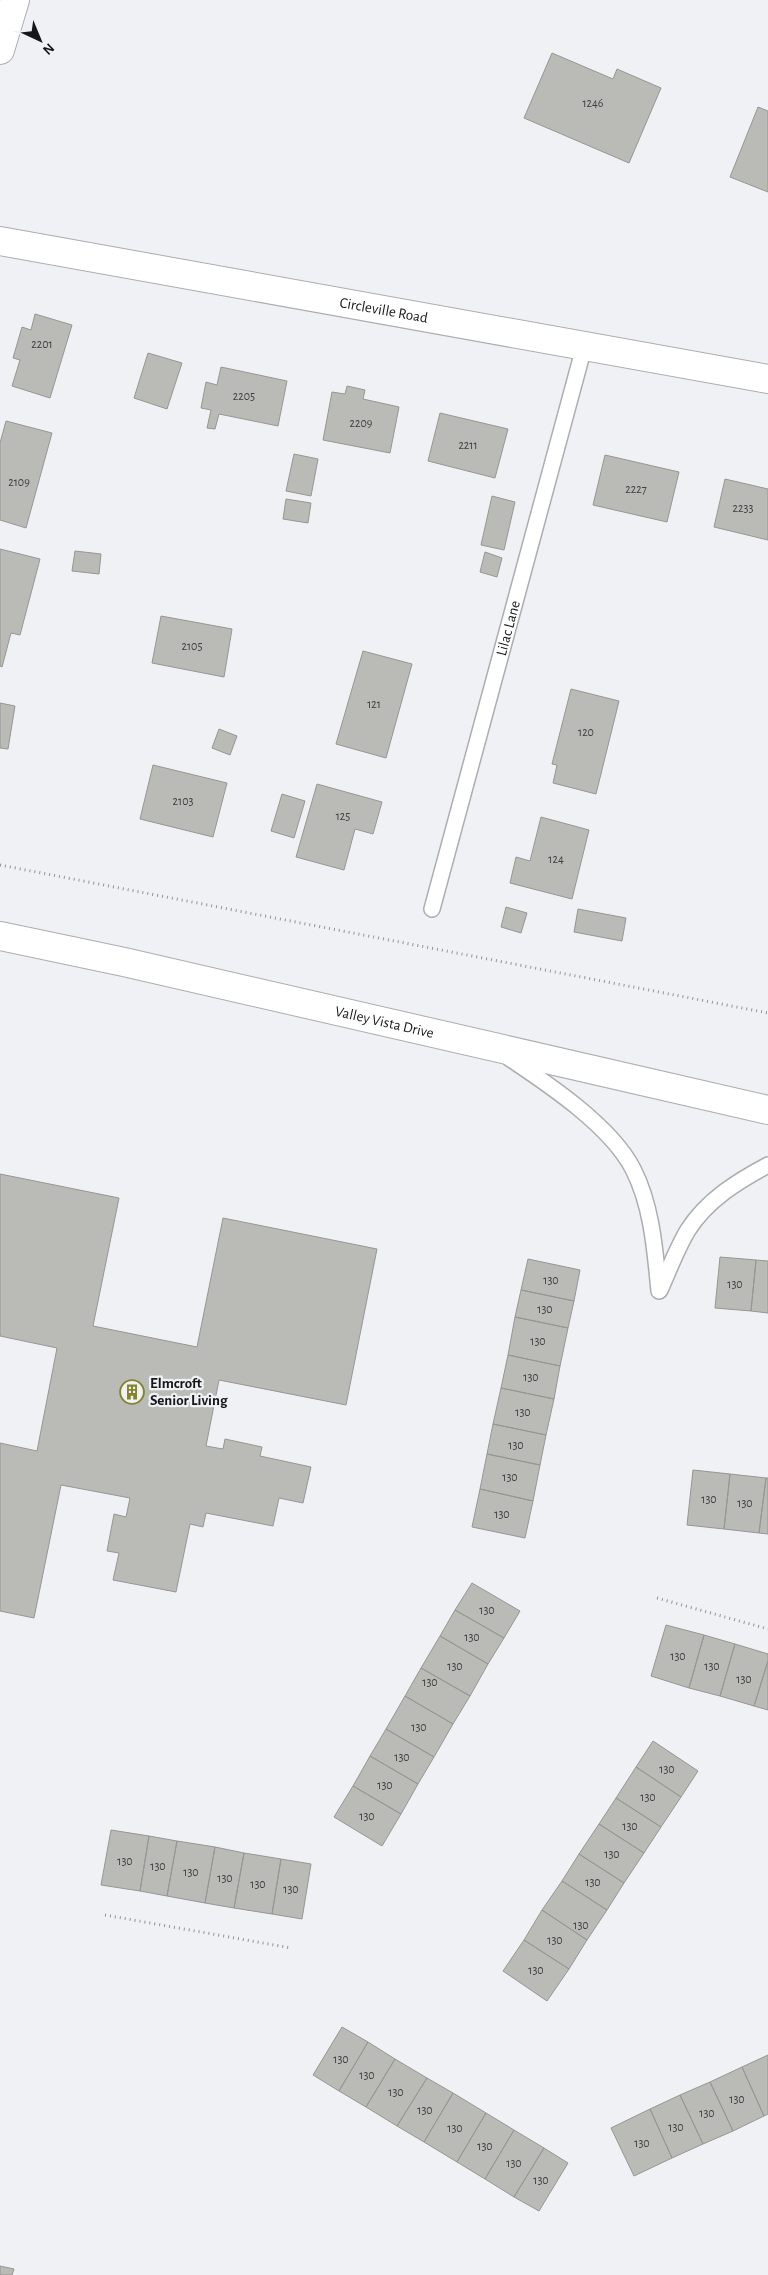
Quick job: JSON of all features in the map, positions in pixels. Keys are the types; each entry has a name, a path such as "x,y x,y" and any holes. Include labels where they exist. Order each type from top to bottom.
{"street":[{"path":"0,50 15,0"},
{"name":"Circleville Road","path":"0,241 768,379"},
{"name":"Valley Vista Drive","path":"0,936 124,962 768,1110"}],"lane":[{"name":"Lilac Lane","path":"432,909 584,347"},
{"path":"497,1049 562,1094 602,1130 625,1156 633,1169 644,1198 654,1243 659,1291 688,1230 713,1201 741,1179 768,1165"}],"path":[{"path":"0,864 768,1013"},
{"path":"657,1598 768,1629"},
{"path":"105,1914 291,1948"}],"building":[{"path":"552,53 613,79 617,69 661,88 629,163 524,118"},
{"path":"758,107 768,111 768,192 730,177"},
{"path":"35,314 72,325 50,398 12,386 20,360 13,358 22,327 31,330"},
{"path":"148,353 182,363 167,409 134,398"},
{"path":"221,367 287,381 278,426 219,414 215,429 207,428 211,410 201,408 206,382 217,385"},
{"path":"347,386 365,390 363,399 399,407 390,453 323,440 332,392 345,394"},
{"path":"440,413 508,429 495,478 428,461"},
{"path":"6,421 52,433 26,528 0,520 0,443"},
{"path":"294,454 318,459 311,496 286,491"},
{"path":"605,455 679,472 667,522 593,505"},
{"path":"725,479 768,489 768,540 714,527"},
{"path":"492,496 515,502 504,550 481,545"},
{"path":"286,499 311,503 308,523 283,519"},
{"path":"0,549 40,559 20,635 11,633 2,667 0,666"},
{"path":"75,551 101,554 99,574 72,571"},
{"path":"485,552 502,558 497,577 480,572"},
{"path":"161,616 232,629 224,677 152,663"},
{"path":"363,651 412,664 386,758 336,744"},
{"path":"571,689 619,701 596,794 553,783 557,765 552,764"},
{"path":"0,703 15,706 8,749 0,748"},
{"path":"219,729 237,736 230,755 212,748"},
{"path":"153,765 227,783 213,837 140,819"},
{"path":"317,784 382,802 373,834 355,829 344,870 296,857"},
{"path":"282,794 305,801 294,838 271,831"},
{"path":"541,817 589,830 572,899 510,883 516,857 530,861"},
{"path":"506,907 527,913 521,933 501,927"},
{"path":"578,909 626,918 622,941 574,932"},
{"name":"Elmcroft Senior Living","path":"0,1174 119,1198 93,1326 197,1347 223,1218 377,1249 346,1405 219,1380 206,1446 223,1449 225,1439 262,1447 260,1456 311,1467 303,1503 279,1498 273,1526 206,1513 203,1527 190,1524 176,1592 113,1580 119,1553 107,1551 114,1514 126,1517 130,1498 61,1485 34,1618 0,1611 0,1443 37,1451 57,1348 0,1336"},
{"path":"720,1257 756,1260 751,1311 715,1308"},
{"path":"528,1259 580,1270 574,1301 521,1290"},
{"path":"756,1260 768,1261 768,1313 751,1311"},
{"path":"521,1290 574,1301 568,1328 515,1317"},
{"path":"515,1317 568,1328 560,1366 508,1355"},
{"path":"508,1355 560,1366 554,1399 501,1388"},
{"path":"501,1388 554,1399 546,1435 493,1424"},
{"path":"493,1424 546,1435 540,1465 487,1454"},
{"path":"487,1454 540,1465 533,1501 480,1489"},
{"path":"693,1470 730,1474 724,1529 687,1525"},
{"path":"730,1474 766,1478 759,1533 724,1529"},
{"path":"766,1478 768,1478 768,1534 759,1533"},
{"path":"480,1489 533,1501 525,1538 472,1527"},
{"path":"472,1583 520,1611 504,1638 455,1610"},
{"path":"455,1610 504,1638 488,1664 440,1636"},
{"path":"666,1625 704,1635 689,1688 651,1676"},
{"path":"704,1635 735,1644 720,1696 689,1688"},
{"path":"440,1636 488,1664 470,1696 421,1668"},
{"path":"735,1644 768,1654 768,1661 754,1706 720,1696"},
{"path":"768,1661 768,1710 754,1706"},
{"path":"421,1668 470,1696 453,1724 405,1696"},
{"path":"405,1696 453,1724 434,1757 386,1729"},
{"path":"386,1729 434,1757 418,1784 370,1756"},
{"path":"653,1741 698,1771 681,1797 636,1767"},
{"path":"370,1756 418,1784 401,1814 353,1786"},
{"path":"636,1767 681,1797 661,1827 616,1798"},
{"path":"353,1786 401,1814 382,1846 334,1817"},
{"path":"616,1798 661,1827 644,1853 599,1824"},
{"path":"599,1824 644,1853 624,1883 579,1854"},
{"path":"111,1830 149,1836 140,1891 101,1885"},
{"path":"149,1836 177,1841 167,1896 140,1891"},
{"path":"177,1841 215,1847 205,1903 167,1896"},
{"path":"215,1847 244,1853 234,1908 205,1903"},
{"path":"244,1853 281,1859 272,1914 234,1908"},
{"path":"579,1854 624,1883 607,1910 562,1881"},
{"path":"281,1859 311,1864 302,1919 272,1914"},
{"path":"562,1881 607,1910 587,1940 542,1910"},
{"path":"542,1910 587,1940 569,1969 524,1940"},
{"path":"524,1940 569,1969 547,2001 503,1971"},
{"path":"342,2027 368,2042 339,2091 313,2075"},
{"path":"368,2042 395,2059 366,2107 339,2091"},
{"path":"768,2055 768,2114 764,2116 742,2067"},
{"path":"395,2059 427,2078 397,2126 366,2107"},
{"path":"742,2067 764,2116 733,2131 710,2082"},
{"path":"427,2078 453,2093 424,2142 397,2126"},
{"path":"710,2082 733,2131 703,2144 680,2095"},
{"path":"453,2093 486,2113 457,2162 424,2142"},
{"path":"680,2095 703,2144 672,2158 650,2109"},
{"path":"650,2109 672,2158 634,2176 611,2128"},
{"path":"486,2113 514,2130 485,2179 457,2162"},
{"path":"514,2130 544,2148 514,2197 485,2179"},
{"path":"544,2148 568,2163 539,2211 514,2197"},
{"path":"0,2266 14,2269 12,2275 0,2275"}],"place":[{"name":"Elmcroft Senior Living","path":"132,1392"}]}
